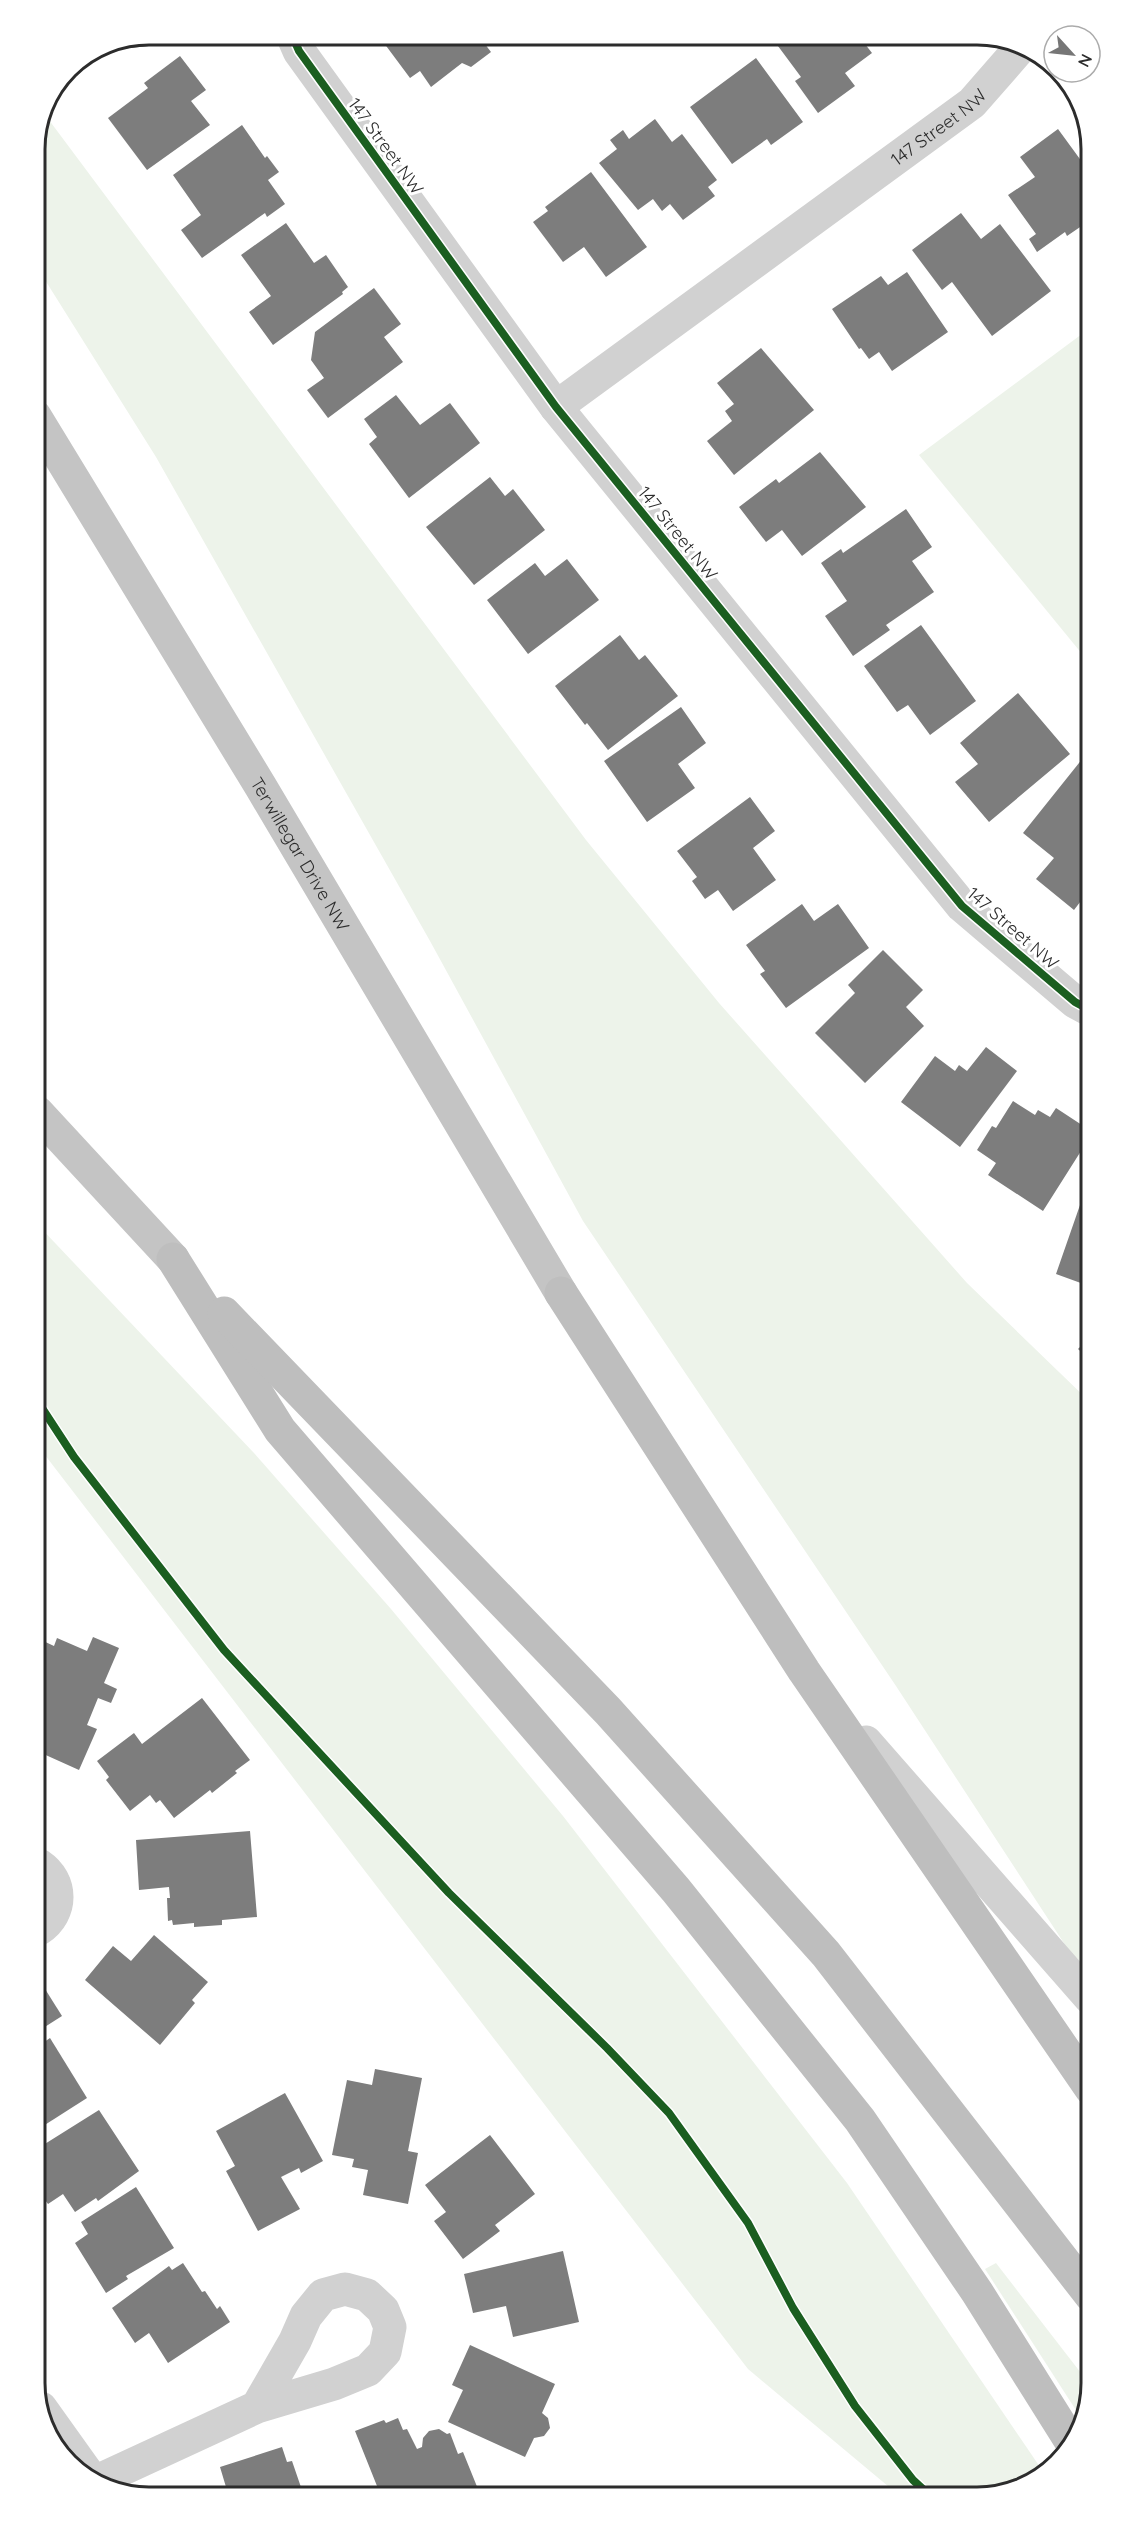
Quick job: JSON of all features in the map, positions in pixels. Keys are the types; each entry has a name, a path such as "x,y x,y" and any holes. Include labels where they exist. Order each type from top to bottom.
{"highway":[{"path":"173,1260 374,1471 608,1711 826,1954 1081,2283"},
{"path":"173,1260 280,1430 676,1890 860,2120 977,2292 1067,2435"},
{"path":"561,1293 804,1671 1081,2074"}],"main road":[{"name":"Terwillegar Drive NW","path":"45,432 267,797 561,1293"},
{"path":"45,1121 173,1260"}],"street":[{"name":"147 Street NW","path":"297,45 556,407 962,906 1081,1005"},
{"name":"147 Street NW","path":"556,407 972,103 1016,53"},
{"path":"804,1671 1081,1988"},
{"path":"45,1869 57,1889 56,1911 45,1923"},
{"path":"105,2477 257,2407"},
{"path":"56,2429 77,2459"}],"shaded area":[{"path":"49,121 586,840 719,1003 967,1283 1081,1393 1081,1969 896,1686 583,1221 430,941 156,457 45,280 45,142"},
{"path":"1081,335 1081,653 919,455"},
{"path":"45,1232 254,1453 391,1609 563,1816 847,2183 1039,2466 1011,2482 991,2486 889,2487 748,2369 45,1455"},
{"path":"996,2263 1081,2373 1077,2411 985,2269"}],"building":[{"path":"158,45 121,49 135,46"},
{"path":"385,45 486,45 491,52 471,67 462,63 431,87 420,71 410,78"},
{"path":"777,45 866,45 872,53 845,73 855,86 818,113 795,81 801,77"},
{"path":"180,56 206,90 191,101 210,125 147,170 108,118 148,88 144,83"},
{"path":"756,58 803,122 771,145 767,139 732,164 690,107"},
{"path":"655,119 672,142 682,134 717,180 708,187 715,196 683,220 670,204 662,211 653,199 638,210 599,163 617,149 610,140 623,130 629,139"},
{"path":"242,125 265,158 267,156 279,172 268,180 285,204 267,217 265,213 202,258 181,230 201,215 173,175"},
{"path":"1058,129 1081,161 1081,226 1067,236 1065,232 1037,252 1029,239 1036,234 1008,195 1035,177 1020,157"},
{"path":"591,172 647,247 606,277 584,247 563,262 533,222 548,211 545,207"},
{"path":"961,213 981,239 1000,224 1051,291 992,336 952,282 942,290 912,250"},
{"path":"286,223 314,263 326,255 348,287 342,292 343,294 273,345 249,312 271,296 241,255"},
{"path":"907,272 948,332 892,371 879,352 869,359 861,348 859,349 832,309 881,276 888,285"},
{"path":"374,288 401,324 384,337 403,362 328,418 307,390 324,378 311,360 315,332"},
{"path":"761,348 814,410 734,475 707,441 732,421 725,411 734,404 717,383"},
{"path":"396,395 420,425 450,403 480,443 409,498 369,444 377,437 364,419"},
{"path":"820,452 866,507 802,556 782,530 766,542 739,507 776,479 779,483"},
{"path":"490,477 505,496 513,489 545,530 474,585 426,527"},
{"path":"906,509 932,547 912,561 934,592 886,625 890,630 853,656 825,616 847,601 821,563 841,549 843,553"},
{"path":"567,559 599,600 528,654 487,600 535,563 545,576"},
{"path":"921,625 976,701 930,735 908,705 897,712 864,666"},
{"path":"620,635 639,660 645,655 678,696 608,750 555,686"},
{"path":"1018,693 1070,754 989,822 955,782 978,764 960,743"},
{"path":"681,707 706,743 678,764 695,788 647,822 604,761"},
{"path":"1081,760 1081,901 1074,910 1036,879 1054,858 1023,833"},
{"path":"750,797 775,831 753,848 776,880 733,911 718,890 705,899 692,881 697,877 677,851"},
{"path":"802,904 814,921 838,904 869,948 786,1008 760,974 765,971 746,945"},
{"path":"883,950 923,990 906,1007 924,1026 865,1083 815,1033 855,993 848,985"},
{"path":"986,1047 1017,1071 960,1147 901,1102 935,1056 955,1071 959,1065 967,1071"},
{"path":"1013,1101 1035,1115 1038,1110 1050,1117 1056,1108 1081,1124 1081,1151 1043,1211 988,1175 996,1163 977,1150 992,1126 996,1128"},
{"path":"1081,1206 1081,1283 1056,1274"},
{"path":"93,1637 119,1648 104,1683 117,1689 111,1703 98,1698 87,1725 97,1729 79,1770 45,1755 45,1642 54,1646 57,1638 87,1651"},
{"path":"202,1698 250,1760 212,1793 210,1790 174,1818 160,1800 156,1803 150,1795 130,1811 106,1780 109,1777 97,1761 134,1733 142,1744"},
{"path":"250,1831 257,1917 222,1920 222,1925 194,1927 194,1923 173,1925 172,1920 168,1921 169,1887 139,1890 136,1840"},
{"path":"154,1935 208,1982 192,2000 195,2003 160,2045 85,1980 113,1946 131,1961"},
{"path":"45,1989 62,2016 45,2027"},
{"path":"50,2038 87,2098 45,2125 45,2042"},
{"path":"375,2069 422,2078 408,2151 418,2153 408,2204 363,2195 368,2170 352,2167 354,2159 332,2155 347,2080 372,2085"},
{"path":"285,2093 323,2161 301,2173 299,2168 281,2177 300,2209 258,2231 226,2171 235,2166 216,2131"},
{"path":"99,2110 139,2171 98,2201 96,2198 75,2212 63,2194 48,2204 45,2200 45,2144"},
{"path":"490,2135 535,2194 495,2225 500,2231 463,2259 434,2221 446,2212 425,2185"},
{"path":"136,2187 174,2248 126,2276 128,2279 106,2293 75,2243 88,2234 81,2222"},
{"path":"563,2251 579,2322 513,2337 506,2306 473,2313 464,2274"},
{"path":"183,2263 202,2292 205,2291 217,2309 220,2306 230,2322 168,2363 149,2333 135,2343 112,2308 169,2266 172,2270"},
{"path":"470,2345 555,2384 542,2413 548,2418 550,2428 544,2436 534,2438 525,2457 448,2422 463,2390 452,2385"},
{"path":"398,2418 403,2430 407,2429 417,2449 422,2447 423,2438 429,2431 439,2429 447,2434 450,2433 458,2454 463,2452 477,2487 377,2487 355,2431 384,2420 386,2423"},
{"path":"282,2447 287,2462 292,2461 301,2487 226,2487 220,2467"}],"cycle path":[{"path":"296,45 556,407 962,906 1081,1005"},
{"path":"45,1413 74,1457 224,1650 449,1893 607,2048 669,2113 748,2223 793,2308 855,2406 921,2487"}]}
